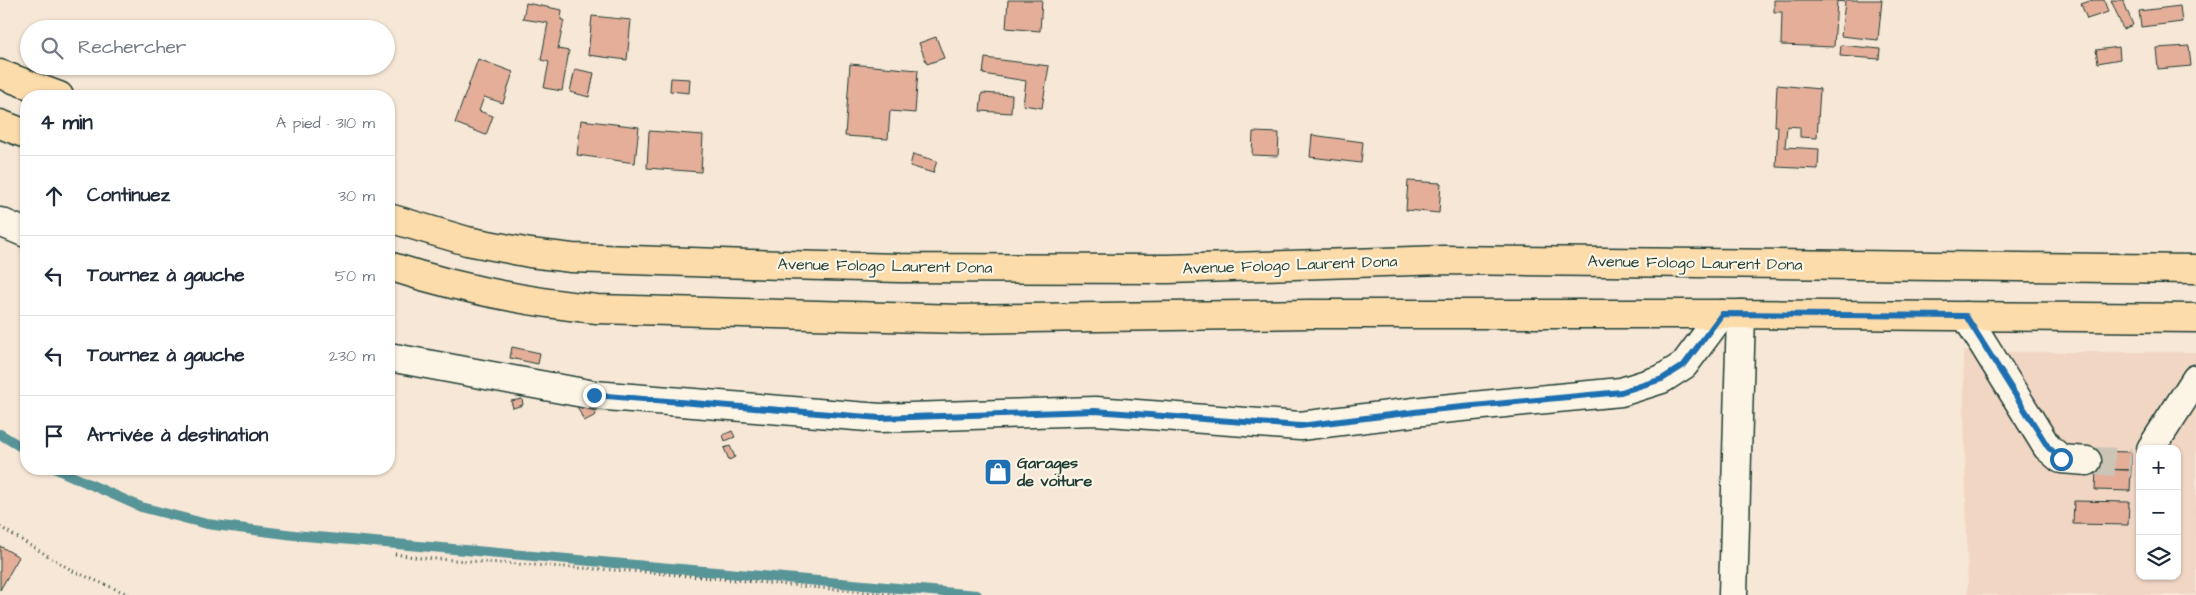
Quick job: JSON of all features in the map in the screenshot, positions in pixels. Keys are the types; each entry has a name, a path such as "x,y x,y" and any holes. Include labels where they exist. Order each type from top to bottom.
{"main road":[{"path":"0,74 43,90"},
{"path":"0,124 20,132"},
{"name":"Avenue Fologo Laurent Dona","path":"395,220 467,241 530,253 572,258 750,264 900,268 1168,268 1444,260 2196,269"},
{"path":"395,268 490,294 544,304 597,310 960,319 1308,314 1731,314 2196,318"}],"lane":[{"path":"0,222 20,230"},
{"path":"395,358 594,395 880,418 1095,411 1300,426 1431,410 1621,392 1662,379 1684,365 1731,314"},
{"path":"1731,314 1733,595"},
{"path":"1966,316 2048,447 2061,459 2087,460"},
{"path":"2149,445 2196,379"}],"path":[{"path":"0,527 73,571 130,595"},
{"path":"395,554 421,558 645,572 898,595"}],"shaded area":[{"path":"1963,352 2196,352 2196,595 1968,595"}],"building":[{"path":"1008,0 1042,0 1040,31 1006,28"},
{"path":"1774,0 1882,0 1878,40 1841,36 1845,2 1837,1 1834,47 1781,45 1782,12 1774,12"},
{"path":"2093,0 2104,0 2108,12 2087,19 2081,4"},
{"path":"2111,0 2123,0 2133,25 2123,29"},
{"path":"526,3 562,10 561,20 564,20 558,49 569,51 562,91 544,88 549,62 541,60 548,23 523,19"},
{"path":"2180,6 2182,22 2141,27 2139,11"},
{"path":"592,16 631,20 627,60 588,55"},
{"path":"936,37 944,58 927,64 919,43"},
{"path":"1841,45 1880,49 1879,59 1840,56"},
{"path":"2189,46 2191,66 2158,69 2156,48"},
{"path":"2119,47 2120,59 2098,63 2096,50"},
{"path":"985,58 1049,66 1042,108 1023,105 1026,81 983,74"},
{"path":"478,59 513,72 503,103 484,97 479,111 493,116 486,135 455,123"},
{"path":"850,64 918,70 915,113 890,111 888,139 845,136"},
{"path":"575,69 594,73 589,97 570,92"},
{"path":"671,78 690,79 689,93 670,91"},
{"path":"1777,85 1820,89 1817,138 1800,137 1800,127 1787,126 1785,147 1819,149 1818,169 1776,167"},
{"path":"982,93 1012,95 1011,113 980,111"},
{"path":"581,120 639,127 635,163 577,155"},
{"path":"649,131 703,135 701,172 647,168"},
{"path":"1253,132 1279,133 1278,156 1252,155"},
{"path":"1312,135 1363,142 1361,163 1310,157"},
{"path":"913,154 937,161 933,173 910,166"},
{"path":"1408,181 1441,183 1439,213 1406,210"},
{"path":"512,347 540,353 538,364 510,358"},
{"path":"588,398 596,415 584,421 576,404"},
{"path":"522,399 523,405 513,408 511,401"},
{"path":"732,431 735,437 725,441 723,435"},
{"path":"730,446 735,457 729,460 724,448"},
{"path":"2087,451 2131,452 2131,470 2096,469"},
{"path":"2096,469 2131,470 2130,491 2095,490"},
{"path":"2074,501 2129,502 2128,525 2073,524"},
{"path":"0,546 19,557 0,590"}],"waterway":[{"path":"0,434 20,446"},
{"path":"69,475 141,507 207,524 294,535 977,595"}],"tunnel":[{"path":"2087,461 2131,462"}],"place":[{"name":"Garages de voiture","path":"998,472"}],"route":[{"path":"594,395 880,418 1095,411 1300,426 1431,410 1621,392 1662,379 1684,365 1722,314 1966,316 2048,447 2061,459"}]}
